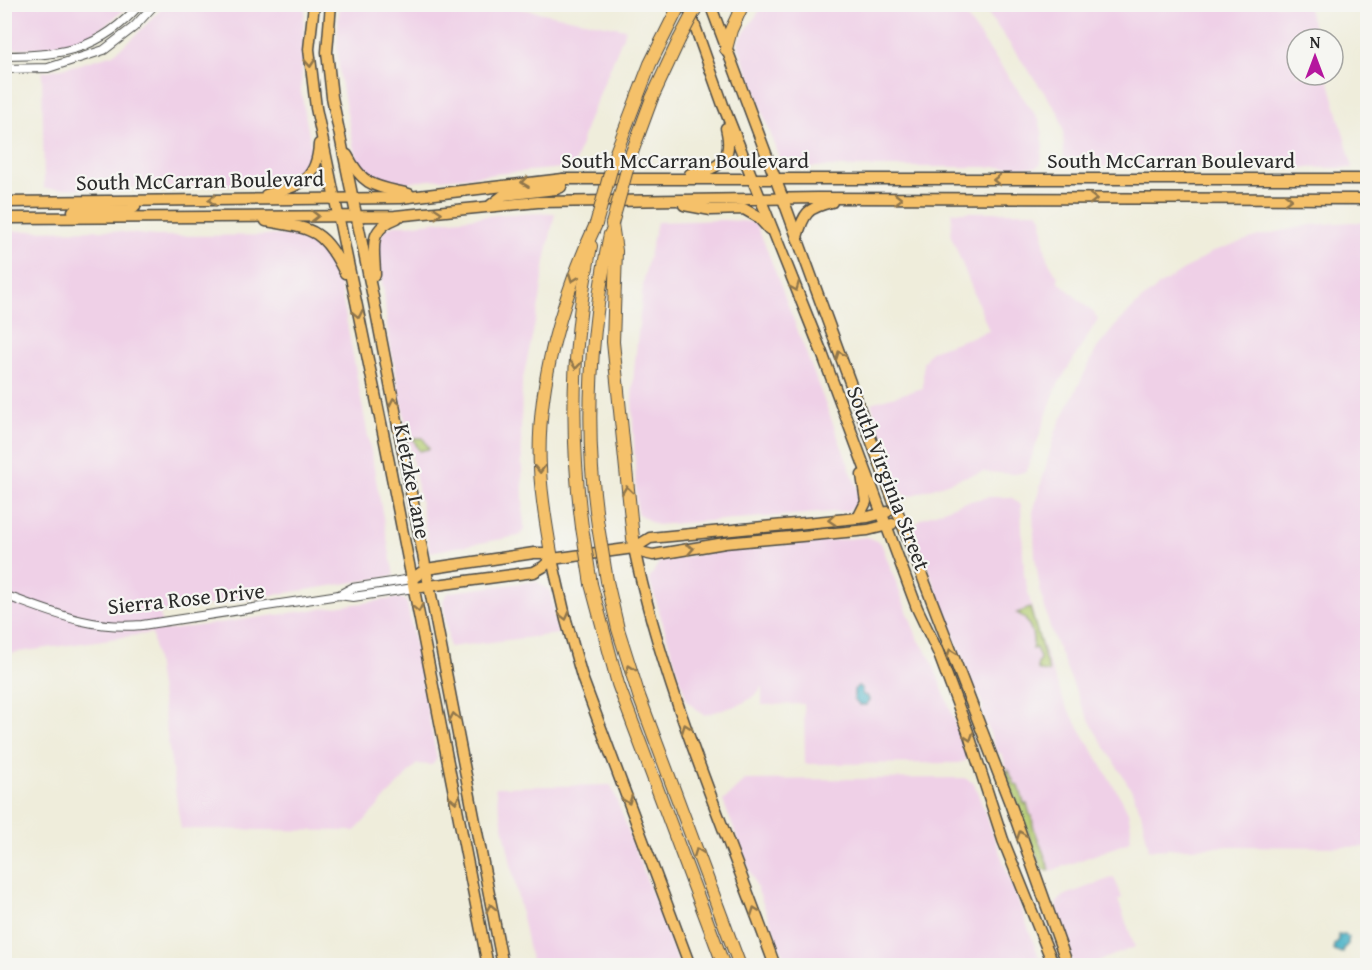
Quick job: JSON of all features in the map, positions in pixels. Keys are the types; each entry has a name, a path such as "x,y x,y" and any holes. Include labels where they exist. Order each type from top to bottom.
{"highway":[{"path":"680,4 639,88 615,155 596,224 582,303 575,381 575,451 582,527 591,584 618,684 724,966"},
{"path":"698,4 652,98 631,154 612,224 596,309 591,366 591,443 598,526 607,581 620,636 639,696 740,966"},
{"path":"726,49 731,30 743,4"},
{"path":"552,559 540,466 544,399 550,362 569,288 596,224"},
{"path":"612,224 616,250 613,342 634,548"}],"main road":[{"name":"Kietzke Lane","path":"314,4 309,50 316,108 386,442 488,966"},
{"name":"Kietzke Lane","path":"331,4 328,62 341,144 375,302 503,966"},
{"name":"South Virginia Street","path":"687,4 751,178 822,353 858,451 889,511"},
{"name":"South Virginia Street","path":"710,4 797,237 893,523 917,608 938,652 968,732 1004,840 1054,966"},
{"path":"660,179 716,167 729,153 729,141 715,81"},
{"path":"251,200 297,185 314,171 319,139 316,108"},
{"path":"341,144 364,180 374,186 417,196"},
{"path":"490,205 504,195 556,189 561,187 563,179"},
{"name":"South McCarran Boulevard","path":"4,202 417,196 563,179 1368,179"},
{"name":"South McCarran Boulevard","path":"10,218 405,215 528,202 760,199 1368,199"},
{"path":"797,237 809,210 816,206 849,199"},
{"path":"10,218 47,211 130,210 135,207 135,201"},
{"path":"670,201 711,210 744,209 758,217 773,233"},
{"path":"375,302 372,243 382,227 405,215"},
{"path":"227,217 304,228 323,238 335,252 352,287"},
{"path":"858,451 866,501 858,518"},
{"path":"413,583 429,585 534,572 552,559 634,548 650,538 858,518 889,511"},
{"path":"634,548 644,554 653,555 725,543 868,530 893,523"},
{"name":"South Virginia Street","path":"893,523 1011,806 1068,966"},
{"path":"634,548 648,610 668,677 775,966"},
{"path":"413,583 426,569 535,553 544,554 552,559 586,690 690,966"}],"street":[{"path":"4,56 42,56 76,49 110,31 140,4"},
{"path":"4,69 48,68 104,50 134,27 155,4"},
{"name":"Sierra Rose Drive","path":"4,595 75,620 114,627 142,625 339,596 352,588 413,583"}],"shaded area":[{"path":"764,4 958,5 1039,120 1043,145 1041,164 1036,167 789,167 779,157 738,42"},
{"path":"4,5 130,5 89,36 72,42 42,48 5,49"},
{"path":"165,5 306,5 301,91 312,162 306,173 295,182 280,185 44,189 42,72 77,65 113,54 132,39"},
{"path":"339,5 501,5 626,29 587,124 574,167 386,184 373,181 365,175 356,160 340,77 337,48"},
{"path":"982,5 1307,5 1313,27 1285,27 1285,87 1330,87 1353,168 1068,166 1064,159 1063,130 1058,112"},
{"path":"952,212 1038,212 1042,217 1047,259 1058,281 1098,319 1056,388 1027,471 1016,474 983,472 910,496 904,495 900,490 871,403 923,388 923,363 931,351 989,331 951,236"},
{"path":"555,213 540,300 522,383 524,530 519,536 430,552 387,327 384,292 376,252 378,241 385,229 394,225 506,214"},
{"path":"723,220 755,222 766,247 860,495 857,505 847,511 656,525 637,513 632,399 644,277 657,222"},
{"path":"1368,223 1367,847 1233,846 1149,850 1141,812 1131,789 1081,704 1051,631 1040,589 1035,557 1033,512 1056,430 1097,348 1140,301 1160,285 1214,251 1258,236 1310,225"},
{"path":"105,230 155,236 302,235 319,244 336,264 394,576 160,613 162,631 404,599 407,603 437,759 432,765 417,764 355,831 181,829 152,633 5,654 4,231"},
{"path":"988,497 1011,497 1021,505 1024,574 1037,631 1064,702 1122,800 1128,812 1131,827 1130,839 1127,843 1048,872 1041,867 1005,773 1007,769 1002,754 997,752 982,712 983,707 978,692 974,690 914,531 920,519 961,503"},
{"path":"867,537 881,543 917,637 931,659 967,753 965,761 958,763 805,764 804,704 762,705 762,686 752,698 739,705 704,715 687,701 649,579 660,561 720,551"},
{"path":"536,581 550,591 558,634 449,647 443,600 446,595 450,592"},
{"path":"964,778 974,783 1042,965 787,965 723,801 745,780"},
{"path":"611,785 679,965 532,965 495,787"},
{"path":"1114,877 1122,898 1118,900 1135,947 1088,965 1073,965 1061,929 1056,904 1063,896"}],"green space":[{"path":"413,438 423,438 429,449 419,451"},
{"path":"1030,608 1049,672 1039,671 1037,667 1040,658 1036,648 1032,649 1033,639 1030,628 1025,619 1017,613"},
{"path":"1008,769 1015,785 1019,786 1024,804 1027,804 1050,870 1048,871 1041,867 1006,774"}],"water":[{"path":"858,686 862,688 862,694 868,697 866,705 860,705 854,699 854,690"},
{"path":"1344,934 1348,937 1348,944 1343,953 1333,950 1339,940 1338,935"}]}
